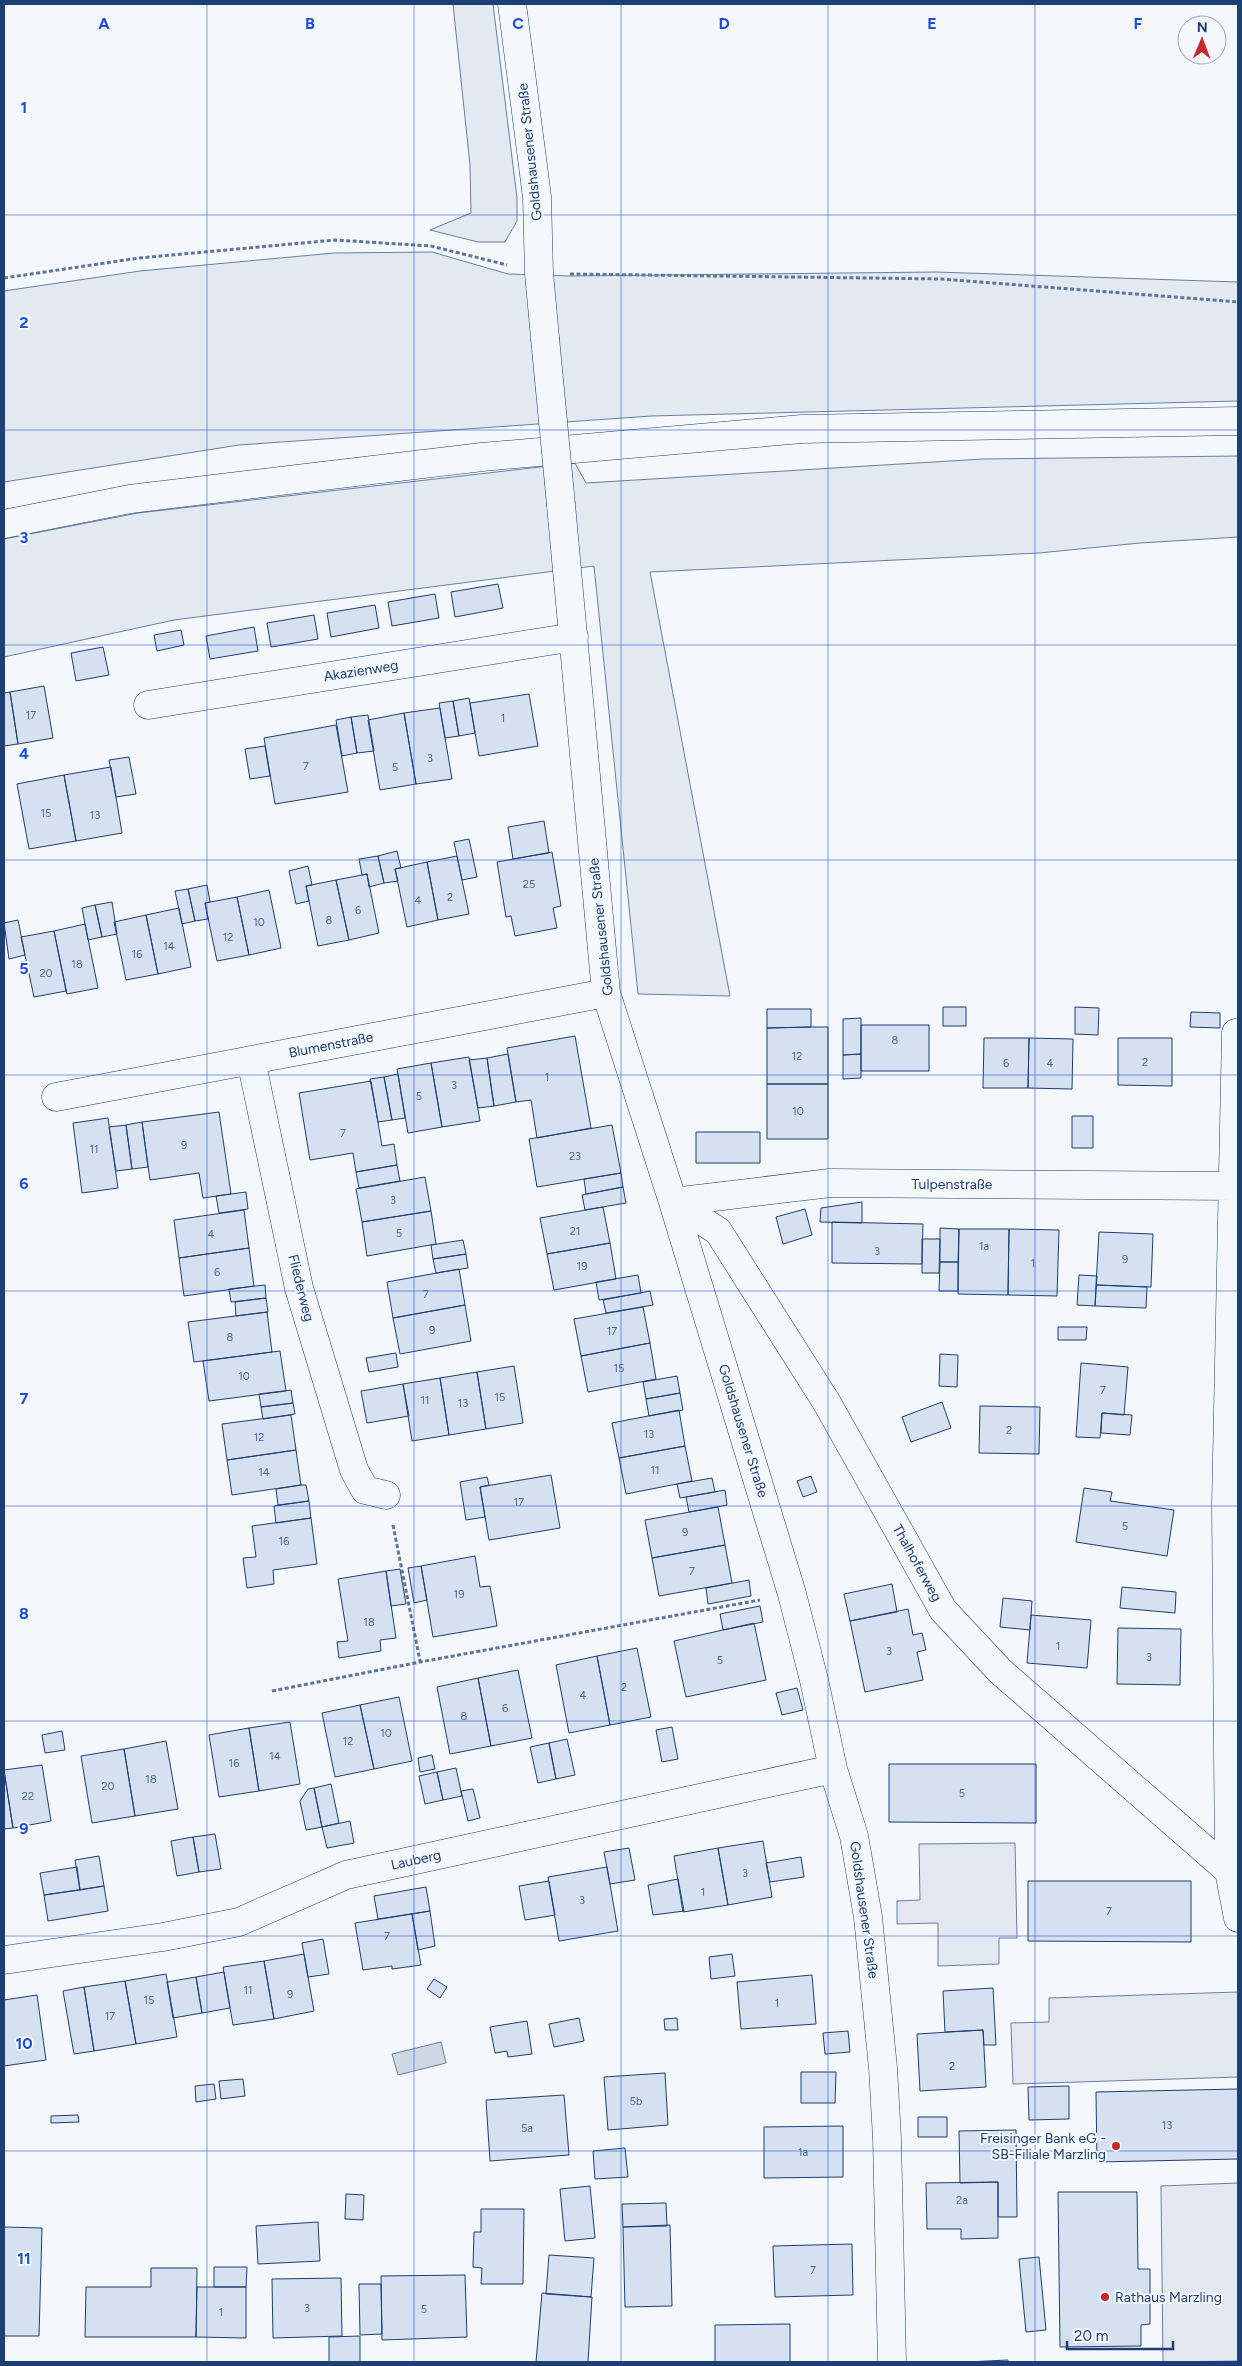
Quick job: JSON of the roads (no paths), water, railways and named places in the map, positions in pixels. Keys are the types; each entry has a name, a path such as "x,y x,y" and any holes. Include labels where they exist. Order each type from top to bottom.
{"street":[{"name":"Goldshausener Straße","path":"512,4 537,197 541,302 546,338 606,993 673,1202 792,1594 814,1680 833,1769 854,1836 868,1917 887,2138 892,2362"},
{"path":"4,524 130,499 482,457 802,429 1238,421"},
{"name":"Akazienweg","path":"148,705 574,638"},
{"name":"Blumenstraße","path":"56,1097 606,993"},
{"path":"1236,1032 1226,1505 1229,1871 1238,1918"},
{"name":"Fliederweg","path":"251,1060 299,1288 354,1470 365,1490 386,1496"},
{"name":"Tulpenstraße","path":"673,1202 830,1183 1232,1186"},
{"name":"Thalhoferweg","path":"673,1202 718,1232 826,1403 943,1610 1000,1671 1229,1871"},
{"name":"Lauberg","path":"4,1960 163,1938 239,1922 346,1875 833,1769"}],"place":[{"name":"Freisinger Bank eG - SB-Filiale Marzling","path":"1116,2146"},
{"name":"Rathaus Marzling","path":"1105,2297"}]}
